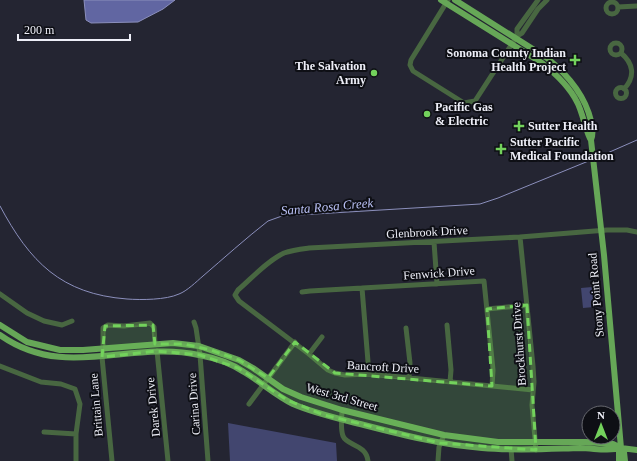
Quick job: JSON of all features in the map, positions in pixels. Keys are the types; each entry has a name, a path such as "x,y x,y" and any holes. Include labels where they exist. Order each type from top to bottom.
{"main road":[{"name":"Stony Point Road","path":"454,0 516,37 559,68 574,84 589,112 593,136 591,140"},
{"name":"Stony Point Road","path":"445,1 542,63 562,80 578,102 593,149 621,448 619,452 620,461"},
{"name":"West 3rd Street","path":"0,326 27,342 60,350 173,343 199,346 239,360 283,389 300,397 342,410 444,435 498,442 586,442 613,444 621,448 637,450"},
{"name":"West 3rd Street","path":"0,335 20,347 50,356 69,358 102,357 157,351 177,351 200,355 222,361 238,368 293,404 342,419 440,443 483,448 536,450 584,448 614,450 621,448"},
{"name":"Stony Point Road","path":"621,448 624,452 625,461"}],"street":[{"path":"445,1 411,60 410,65 413,72 464,102 469,103 475,101 512,44 516,37 517,29 538,0"},
{"path":"516,37 522,33 538,9 547,0"},
{"path":"618,7 635,7 633,0"},
{"path":"621,53 634,66 628,84 624,89"},
{"name":"Glenbrook Drive","path":"235,295 238,290 270,262 282,254 294,250 520,237 601,230 627,230 637,232"},
{"name":"Brockhurst Drive","path":"520,237 533,366 532,412 536,450"},
{"path":"434,242 437,284"},
{"name":"Fenwick Drive","path":"302,292 484,281 492,370 492,386"},
{"path":"362,288 369,374"},
{"path":"0,294 27,313 44,321 62,325 72,321"},
{"name":"Bancroft Drive","path":"235,295 239,301 295,342 328,370 335,373 345,375 369,374 533,390"},
{"path":"486,309 527,305"},
{"name":"Carina Drive","path":"194,322 200,355 208,461"},
{"name":"Brittain Lane","path":"112,461 102,357 103,328 108,325 124,326 150,323 154,327 155,344"},
{"path":"447,325 451,370 450,382"},
{"path":"406,328 410,363 409,378"},
{"path":"310,354 322,337"},
{"path":"249,404 295,342"},
{"name":"Darek Drive","path":"157,351 168,461"},
{"path":"0,366 41,382 60,384 75,389 80,404 76,434 76,461"},
{"path":"342,410 343,436 345,439 362,449 368,456 368,461"},
{"path":"44,432 76,434"},
{"path":"438,461 440,443 444,435"},
{"path":"511,449 512,461"}],"highlighted area":[{"path":"527,305 536,450 440,443 324,415 287,400 238,368 200,355 157,351 102,357 105,326 153,325 155,344 184,344 211,350 239,360 268,378 295,342 335,373 492,386 487,309"}],"shaded area":[{"path":"84,0 175,0 163,9 138,22 91,23 86,20"},
{"path":"592,287 594,307 583,308 581,288"},
{"path":"228,423 336,443 337,461 230,461"}],"waterway":[{"name":"Santa Rosa Creek","path":"596,158 637,140"},
{"name":"Santa Rosa Creek","path":"0,206 11,226 36,259 50,272 66,282 84,290 104,296 127,299 153,299 174,296 185,291 268,221 282,216 480,204 591,160"}],"place":[{"name":"Sonoma County Indian Health Project","path":"575,60"},
{"name":"The Salvation Army","path":"374,73"},
{"name":"Pacific Gas & Electric","path":"427,114"},
{"name":"Sutter Health","path":"519,126"},
{"name":"Sutter Pacific Medical Foundation","path":"501,149"}]}
